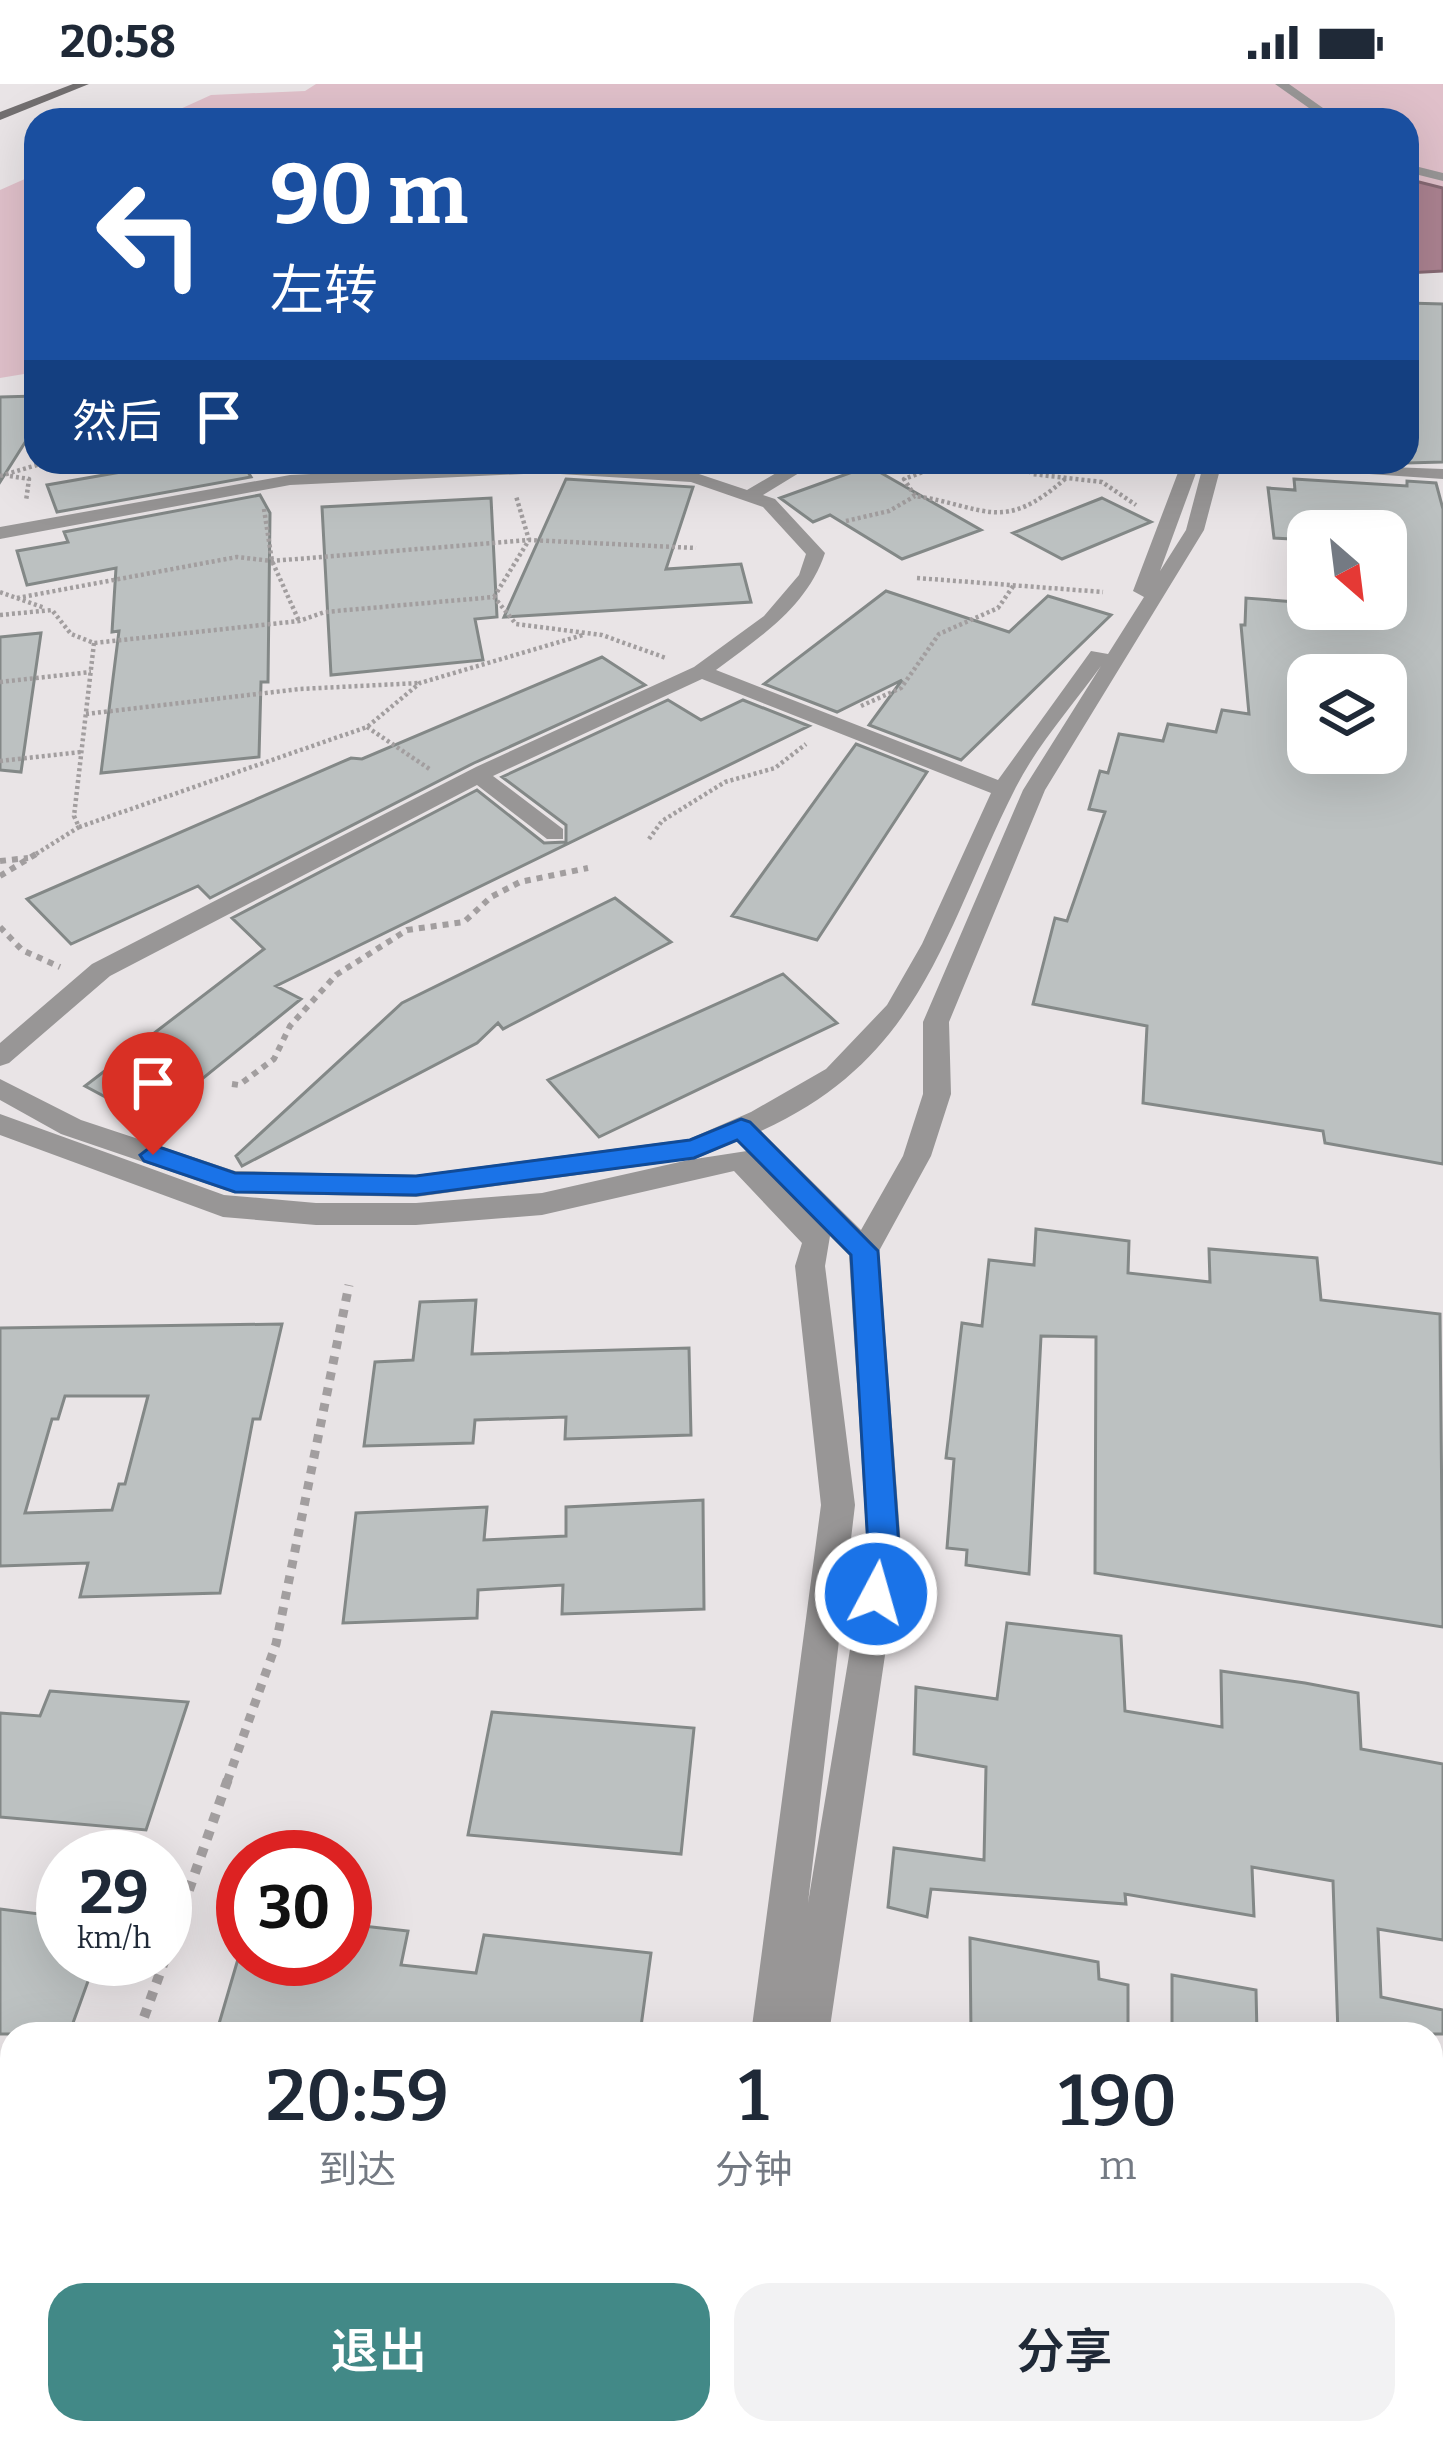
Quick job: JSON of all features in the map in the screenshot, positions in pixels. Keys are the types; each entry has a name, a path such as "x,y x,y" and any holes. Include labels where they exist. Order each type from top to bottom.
{"main road":[{"path":"0,113 66,84"},
{"path":"0,113 83,84"}],"street":[{"path":"1281,84 1316,108"},
{"path":"260,486 262,474"},
{"path":"0,533 290,480 392,474"},
{"path":"0,1058 89,980 478,775 701,671 770,620 808,576 816,553 769,503 693,478 626,474"},
{"path":"748,496 787,474"},
{"path":"0,1088 71,1127 235,1182 416,1186 694,1149 741,1128 836,1076 897,1010 934,944 1004,790 1145,589 1187,474"},
{"path":"810,2022 884,1547 864,1251 917,1156 937,1094 936,1022 1034,790 1196,530 1210,474"},
{"path":"701,671 1004,790"},
{"path":"478,775 555,834"},
{"path":"0,1124 223,1206 316,1214 416,1214 542,1204 740,1159 818,1240 810,1266 838,1505 773,2022"},
{"path":"741,1128 864,1251"}],"path":[{"path":"494,597 529,540 512,474"},
{"path":"915,496 904,479 918,474"},
{"path":"1032,474 1105,480 1123,488 1136,505"},
{"path":"846,521 889,511 915,496 950,500 995,515 1066,478"},
{"path":"260,486 272,561 299,621"},
{"path":"16,598 237,557 272,561 529,540 696,548"},
{"path":"917,578 1103,592"},
{"path":"844,716 901,688 939,634 998,608 1014,585"},
{"path":"0,592 52,610 71,634 94,643 299,621 325,612 494,597"},
{"path":"494,597 516,624 589,633 701,671"},
{"path":"0,615 52,610"},
{"path":"86,714 300,689 420,683 589,633"},
{"path":"79,827 74,816 94,643"},
{"path":"0,682 91,672"},
{"path":"0,876 79,827 367,727 420,683"},
{"path":"367,727 442,778"},
{"path":"649,839 662,821 725,782 775,767 806,744"},
{"path":"0,761 81,752"},
{"path":"0,861 30,858"},
{"path":"232,1084 239,1085 274,1059 290,1026 336,975 407,930 464,922 483,901 532,873 588,868"},
{"path":"0,927 22,950 89,980"},
{"path":"192,1882 276,1644 349,1285"},
{"path":"142,2022 155,1986"}],"shaded area":[{"path":"316,84 1443,84 1443,188 1419,182 1419,108 182,108 211,95 305,91"},
{"path":"24,179 24,374 0,378 0,190"},
{"path":"1419,182 1443,188 1443,271 1419,272"}],"building":[{"path":"1419,303 1443,304 1443,462 1419,463"},
{"path":"24,396 24,444 0,482 0,397"},
{"path":"110,474 251,477 57,512 47,485"},
{"path":"847,474 883,474 981,530 902,559 830,515 813,522 780,498"},
{"path":"566,479 693,487 666,569 741,564 751,602 504,617"},
{"path":"1294,479 1407,486 1407,481 1436,483 1443,509 1443,1164 1325,1143 1323,1131 1143,1103 1147,1026 1033,1004 1055,918 1067,921 1105,812 1089,809 1100,771 1108,773 1119,734 1163,741 1168,724 1216,732 1222,710 1249,714 1241,625 1245,625 1246,598 1287,601 1287,630 1407,630 1407,510 1287,510 1287,539 1274,538 1268,488 1295,490"},
{"path":"260,495 270,513 268,682 261,682 259,757 101,773 119,631 112,632 116,568 27,585 17,551 68,542 64,532"},
{"path":"491,498 497,617 475,619 483,660 331,675 322,507"},
{"path":"1102,498 1151,522 1062,559 1013,533"},
{"path":"886,591 1009,632 1048,596 1111,615 961,760 869,725 902,680 837,712 764,684"},
{"path":"41,633 21,772 0,770 0,637"},
{"path":"602,657 645,685 474,763 210,898 198,886 71,944 27,899 351,758 362,759"},
{"path":"668,700 701,720 743,700 809,726 276,986 301,999 150,1121 85,1086 264,949 232,918 477,790 544,843 566,842 566,825 502,777"},
{"path":"856,744 927,772 817,940 732,916"},
{"path":"615,898 671,942 503,1029 498,1023 477,1043 242,1166 236,1156 402,1003"},
{"path":"783,974 837,1023 599,1137 548,1080"},
{"path":"1036,1229 1129,1241 1128,1273 1210,1282 1209,1249 1317,1258 1321,1300 1440,1314 1443,1627 1095,1573 1096,1337 1041,1336 1029,1574 966,1565 967,1550 947,1548 954,1459 946,1458 962,1323 982,1326 989,1260 1034,1265"},
{"path":"476,1300 472,1354 689,1348 691,1435 565,1439 566,1417 475,1420 473,1443 364,1446 375,1362 413,1360 420,1302"},
{"path":"282,1324 260,1419 253,1419 220,1593 80,1597 88,1563 0,1566 0,1328","holes":["65,1396 148,1396 125,1484 119,1484 112,1510 25,1513 52,1419 58,1419"]},
{"path":"703,1500 704,1609 562,1614 563,1585 478,1590 477,1618 343,1623 356,1513 487,1507 484,1540 566,1536 566,1507"},
{"path":"1007,1623 1121,1636 1125,1711 1222,1727 1221,1671 1358,1693 1361,1749 1443,1764 1443,1940 1378,1929 1381,1997 1443,2010 1443,2022 1338,2022 1333,1881 1252,1867 1254,1916 1125,1894 1126,1904 931,1889 927,1917 888,1907 894,1848 984,1860 986,1767 914,1754 916,1687 997,1699"},
{"path":"50,1691 188,1702 146,1830 0,1817 0,1713 40,1716"},
{"path":"492,1712 694,1728 681,1854 468,1835"},
{"path":"0,1909 36,1914 36,1986 86,1986 73,2022 0,2022"},
{"path":"372,1927 408,1931 401,1965 476,1973 484,1935 651,1953 642,2022 220,2022 230,1986 372,1986"},
{"path":"970,1938 1098,1962 1099,1979 1128,1985 1128,2022 971,2022"},
{"path":"1172,1975 1256,1990 1257,2022 1172,2022"}],"route":[{"path":"153,1155 235,1182 416,1186 694,1149 741,1128 864,1251 884,1547 876,1594"}]}
